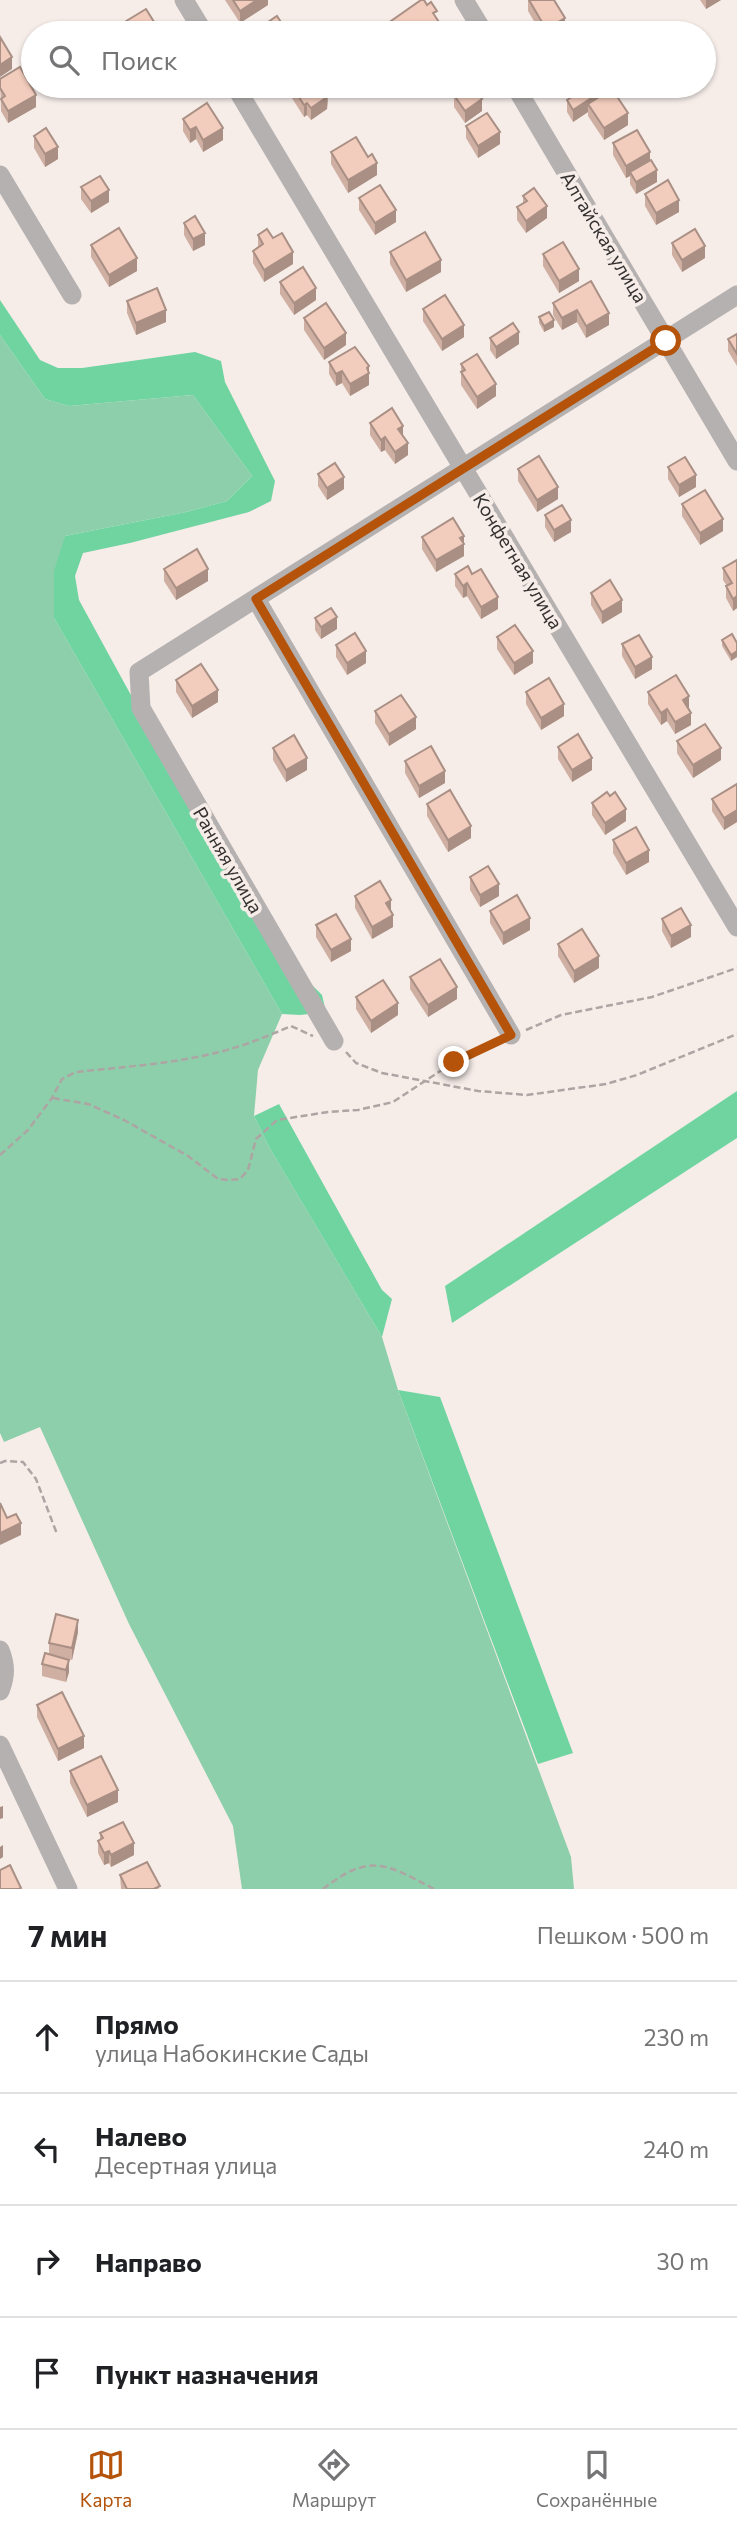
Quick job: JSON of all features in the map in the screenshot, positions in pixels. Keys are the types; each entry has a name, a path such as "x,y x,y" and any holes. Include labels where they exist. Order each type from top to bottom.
{"street":[{"path":"184,0 197,21"},
{"path":"464,0 477,21"},
{"name":"Конфетная улица","path":"242,98 737,927"},
{"name":"Алтайская улица","path":"522,98 737,461"},
{"path":"0,176 72,295"},
{"path":"511,1035 256,599 737,295"},
{"name":"Ранняя улица","path":"256,599 139,673 141,708 334,1041"},
{"path":"0,1650 5,1676 0,1691"},
{"path":"0,1745 68,1889"}],"path":[{"path":"52,1098 88,1104 124,1120 188,1156 218,1179 240,1179 248,1170 256,1139 277,1120 358,1110 393,1102 454,1062 561,1015 652,997 737,968"},
{"path":"0,1155 28,1129 52,1098 62,1079 76,1072 214,1054 249,1044 291,1027 317,1038 334,1041 356,1063 382,1073 478,1091 527,1095 606,1084 638,1075 737,1034"},
{"path":"0,1463 23,1462 36,1479 57,1534"},
{"path":"323,1889 344,1873 362,1865 384,1865 434,1889"}],"green space":[{"path":"0,300 40,360 58,368 82,368 195,352 221,361 225,382 275,481 271,501 249,512 83,553 75,576 79,600 262,935 322,995 326,1012 282,1014 54,618 54,571 65,536 227,501 252,476 193,395 69,406 45,399 0,335"},
{"path":"0,335 45,399 69,406 193,395 252,476 227,501 65,536 54,618 282,1014 258,1070 254,1116 269,1147 382,1337 398,1390 571,1857 574,1889 242,1889 233,1826 129,1624 40,1427 4,1442 0,1433"},
{"path":"737,1091 737,1138 452,1323 445,1286"},
{"path":"279,1104 382,1290 392,1299 382,1337 269,1147 254,1116"},
{"path":"398,1390 440,1397 573,1753 538,1764"}],"building":[{"path":"233,0 257,0 240,11"},
{"path":"424,0 427,5 431,2 437,11 433,13 438,21 391,21"},
{"path":"529,0 554,0 565,18 560,21 541,21"},
{"path":"146,9 153,21 126,21"},
{"path":"0,37 12,57 0,65"},
{"path":"20,67 21,98 31,98 8,111 1,99 5,96 0,88 0,79"},
{"path":"300,98 326,98 311,108 307,103 304,105"},
{"path":"456,98 481,98 482,99 465,111"},
{"path":"570,98 591,98 573,110 567,100"},
{"path":"598,98 618,98 628,113 604,128 588,104"},
{"path":"207,103 223,128 203,140 196,127 190,130 183,119"},
{"path":"487,113 500,132 478,146 466,126"},
{"path":"46,128 58,147 45,154 34,136"},
{"path":"637,130 650,152 626,166 613,143"},
{"path":"356,137 368,157 372,154 377,163 348,180 331,152"},
{"path":"651,160 657,170 636,182 630,172"},
{"path":"100,176 109,190 91,201 81,187"},
{"path":"668,180 679,200 656,213 645,194"},
{"path":"380,185 396,210 375,223 359,198"},
{"path":"534,188 547,206 526,221 517,207 527,201 523,196"},
{"path":"195,216 205,233 193,239 184,223"},
{"path":"119,228 137,258 109,275 91,245"},
{"path":"267,229 273,238 282,233 293,252 264,270 253,251 263,244 258,235"},
{"path":"695,229 705,246 682,260 672,243"},
{"path":"425,232 441,260 406,280 390,252"},
{"path":"563,242 579,269 559,281 543,254"},
{"path":"303,267 316,288 294,303 280,282"},
{"path":"591,281 609,313 586,326 577,310 562,318 553,303"},
{"path":"157,288 166,310 136,323 127,301"},
{"path":"445,295 464,325 442,339 423,309"},
{"path":"326,303 346,333 324,348 304,318"},
{"path":"549,312 554,320 544,326 539,317"},
{"path":"513,323 519,332 496,347 490,338"},
{"path":"737,334 737,354 728,339"},
{"path":"355,347 369,366 369,373 350,384 342,371 336,374 329,362"},
{"path":"477,354 496,384 477,397 461,372 465,370 461,364"},
{"path":"392,408 403,426 398,429 408,443 395,452 385,437 381,440 370,423"},
{"path":"539,456 558,487 537,500 518,469"},
{"path":"685,457 696,475 679,485 668,467"},
{"path":"335,463 344,477 327,488 318,474"},
{"path":"705,490 723,519 700,533 682,504"},
{"path":"562,505 571,520 554,530 545,515"},
{"path":"453,518 464,536 460,538 464,544 436,560 422,537"},
{"path":"197,549 208,569 176,588 164,569"},
{"path":"737,560 737,596 733,599 726,586 732,583 723,568"},
{"path":"468,566 472,574 481,569 498,597 481,607 467,583 463,586 455,574"},
{"path":"610,580 622,600 602,612 591,593"},
{"path":"331,608 337,617 321,627 315,618"},
{"path":"515,625 533,651 514,663 497,637"},
{"path":"355,633 366,651 347,663 336,645"},
{"path":"732,634 737,643 737,651 731,655 722,640"},
{"path":"639,635 652,657 635,667 622,644"},
{"path":"201,664 218,690 192,706 176,680"},
{"path":"676,675 689,696 683,700 691,713 675,722 667,709 661,713 648,692"},
{"path":"549,678 564,704 541,718 526,692"},
{"path":"401,695 416,717 389,734 375,711"},
{"path":"705,724 721,748 693,765 677,741"},
{"path":"578,734 592,758 572,770 558,747"},
{"path":"294,735 307,758 286,770 273,748"},
{"path":"431,746 445,771 419,786 405,761"},
{"path":"737,784 737,810 724,818 712,799"},
{"path":"450,790 471,826 448,840 427,804"},
{"path":"607,792 610,796 615,792 626,809 605,823 592,803"},
{"path":"636,827 649,850 626,863 613,840"},
{"path":"488,866 499,884 480,895 470,877"},
{"path":"380,881 391,900 386,903 393,915 372,927 355,896"},
{"path":"517,895 530,918 503,933 490,911"},
{"path":"681,908 691,925 671,936 662,919"},
{"path":"336,914 351,939 331,950 316,925"},
{"path":"582,929 599,956 574,971 558,944"},
{"path":"440,959 457,987 428,1005 410,977"},
{"path":"383,980 398,1003 371,1021 356,997"},
{"path":"0,1503 7,1518 16,1514 21,1523 0,1533"},
{"path":"56,1614 78,1620 72,1648 49,1643"},
{"path":"45,1653 69,1660 66,1670 42,1664"},
{"path":"62,1692 84,1736 58,1749 37,1705"},
{"path":"101,1756 118,1790 87,1805 70,1771"},
{"path":"123,1822 134,1843 111,1855 109,1851 104,1853 98,1841 103,1838 100,1833"},
{"path":"147,1862 160,1886 154,1889 127,1889 120,1875"},
{"path":"10,1865 21,1888 0,1889 0,1870"}],"route":[{"path":"454,1062 511,1035 256,599 666,341"}]}
